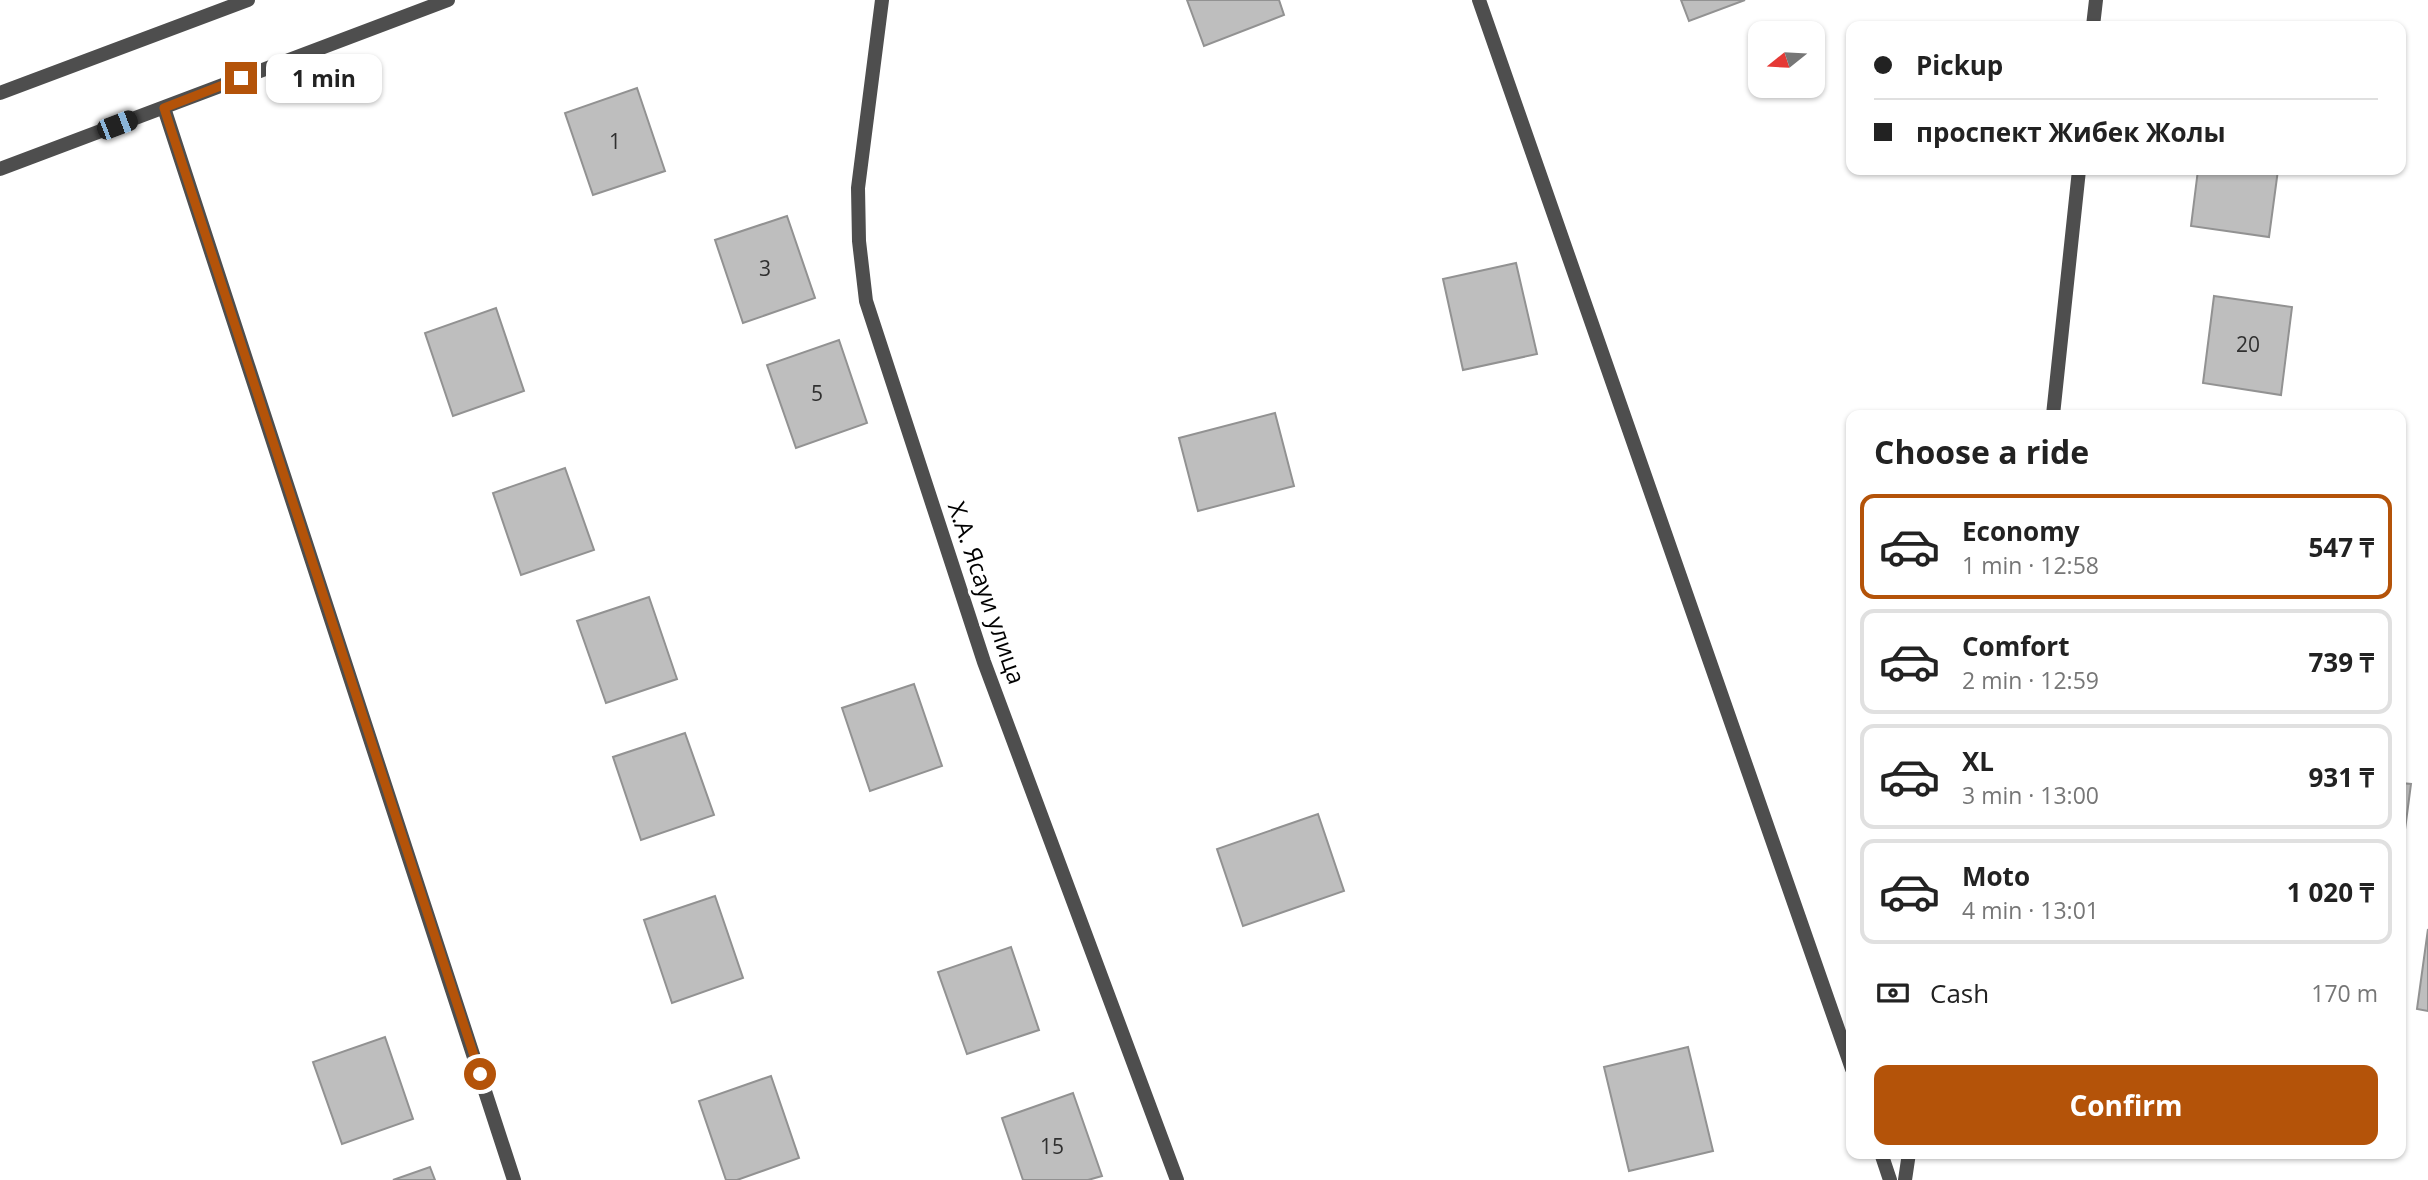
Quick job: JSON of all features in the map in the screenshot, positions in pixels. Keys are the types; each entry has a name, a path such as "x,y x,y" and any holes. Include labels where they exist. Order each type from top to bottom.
{"street":[{"path":"0,93 248,0"},
{"path":"0,169 448,0"},
{"name":"Х.А. Ясауи улица","path":"882,0 858,188 859,241 866,301 984,662 1177,1180"},
{"path":"1479,0 1846,1052"},
{"path":"2094,21 2096,0"},
{"path":"164,108 514,1180"},
{"path":"2054,410 2078,175"},
{"path":"1883,1159 1890,1180"},
{"path":"1905,1180 1908,1159"}],"building":[{"path":"1187,0 1279,0 1284,15 1204,46"},
{"path":"1681,0 1745,0 1689,21"},
{"path":"637,88 665,171 593,195 565,113"},
{"path":"2197,175 2277,175 2269,237 2191,226"},
{"path":"787,216 815,298 743,323 715,240"},
{"path":"1516,263 1537,354 1463,370 1443,279"},
{"path":"2214,296 2292,307 2281,395 2203,383"},
{"path":"496,308 524,391 453,416 425,333"},
{"path":"839,340 867,423 796,448 767,365"},
{"path":"1275,413 1294,486 1198,511 1179,438"},
{"path":"565,468 594,550 521,575 493,493"},
{"path":"649,597 677,679 606,703 577,621"},
{"path":"914,684 942,766 870,791 842,708"},
{"path":"685,733 714,815 641,840 613,757"},
{"path":"2406,784 2411,784 2406,822"},
{"path":"1318,814 1344,891 1243,926 1217,849"},
{"path":"715,896 743,978 672,1003 644,920"},
{"path":"2428,929 2428,1011 2417,1009"},
{"path":"1011,947 1039,1030 967,1054 938,972"},
{"path":"385,1037 413,1119 342,1144 313,1062"},
{"path":"1688,1047 1713,1151 1629,1171 1604,1067"},
{"path":"771,1076 799,1158 737,1180 726,1180 699,1101"},
{"path":"1073,1093 1102,1176 1088,1180 1023,1180 1002,1118"},
{"path":"430,1167 435,1180 393,1180"}],"route":[{"path":"241,78 164,108 480,1074"}]}
